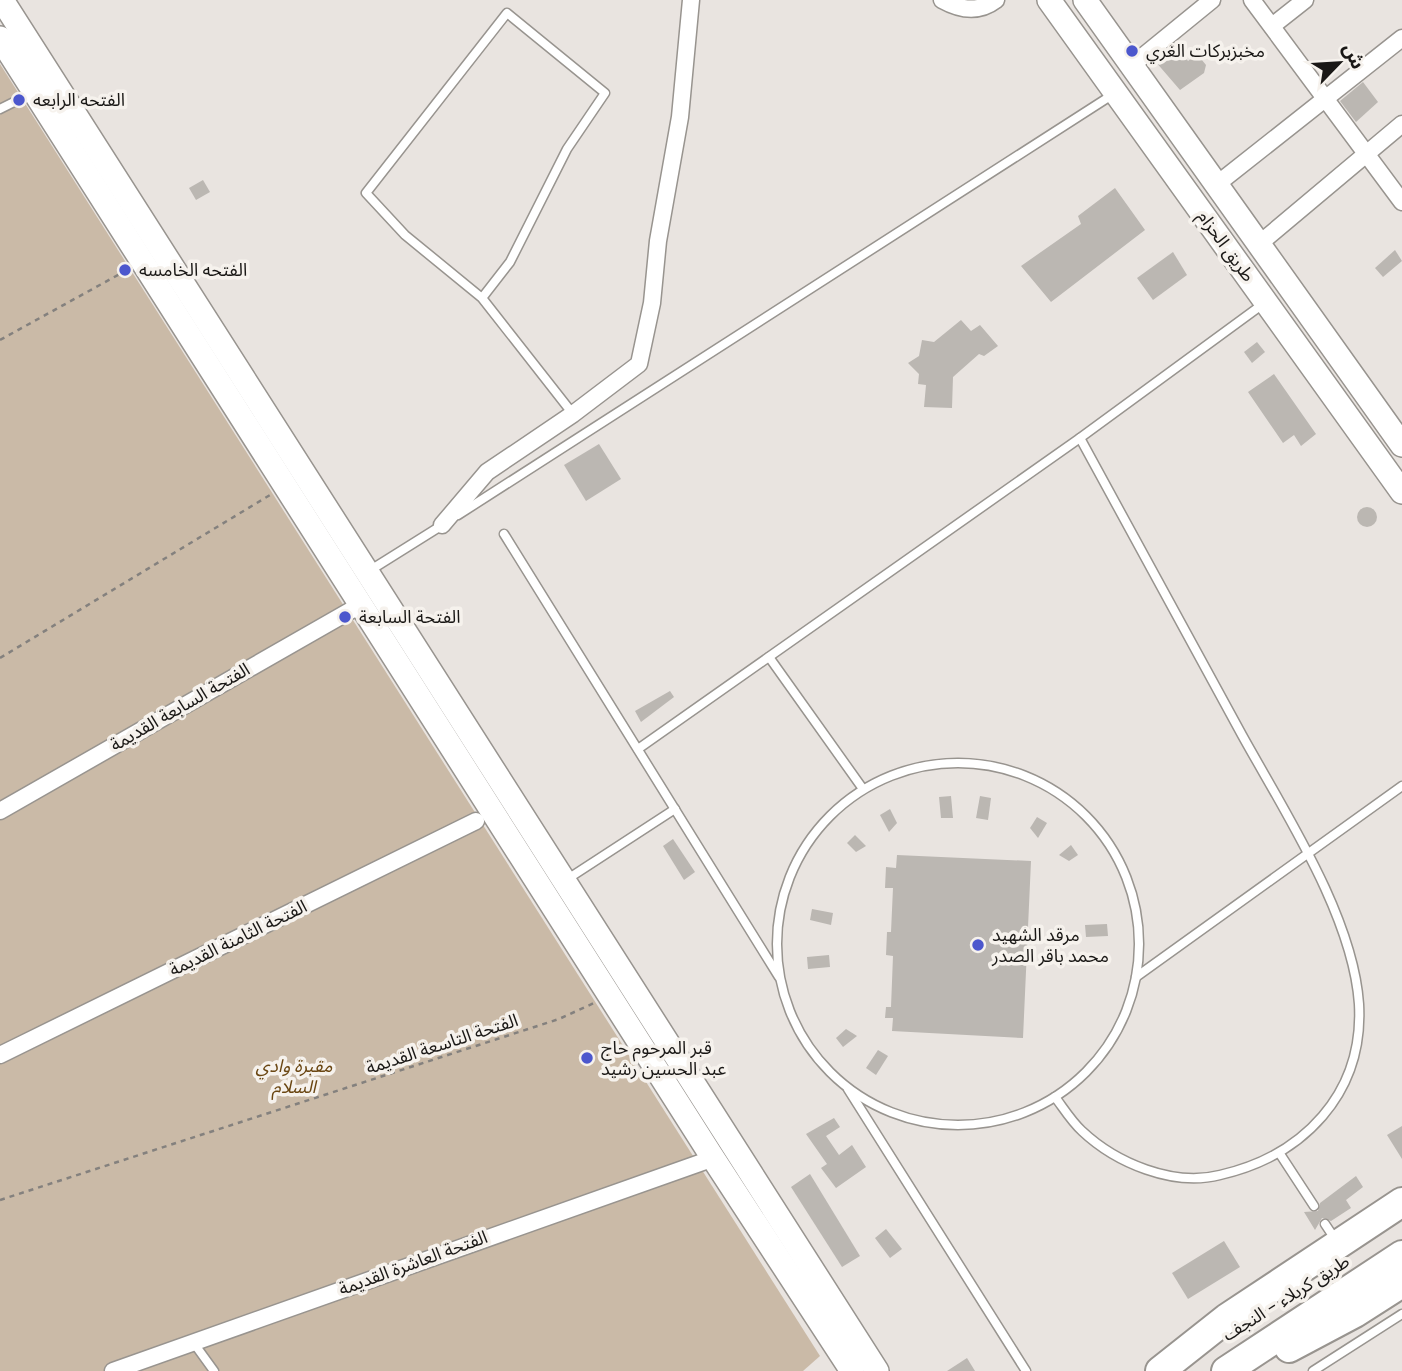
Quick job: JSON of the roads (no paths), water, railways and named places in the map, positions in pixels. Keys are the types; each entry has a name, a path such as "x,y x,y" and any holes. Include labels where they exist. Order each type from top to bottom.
{"highway":[{"path":"1160,1371 1332,1234 1402,1202"},
{"name":"طريق کربلاء - النجف","path":"1170,1371 1402,1226"},
{"path":"1226,1371 1402,1255"},
{"path":"1246,1371 1355,1313 1402,1283"}],"street":[{"path":"2,0 154,265"},
{"path":"442,525 487,472 573,414 639,364 652,303 658,241 680,117 691,0"},
{"path":"942,0 958,8 985,8 996,0"},
{"name":"طريق الحزام","path":"1049,0 1402,492"},
{"name":"طريق الحزام","path":"1085,0 1402,445"},
{"path":"1131,66 1212,0"},
{"path":"1252,0 1402,202"},
{"path":"1272,26 1306,0"},
{"path":"0,38 34,92 366,572 564,882 696,1111 877,1371"},
{"path":"1216,185 1402,38"},
{"path":"1259,244 1402,124"},
{"path":"183,305 285,485 608,993 671,1070"},
{"name":"الفتحة السابعة القديمة","path":"0,811 362,604"},
{"name":"الفتحة الثامنة القديمة","path":"0,1055 476,821"},
{"path":"696,1111 714,1158 852,1371"},
{"name":"الفتحة العاشرة القديمة","path":"113,1371 714,1158"}],"lane":[{"path":"482,298 510,262 567,149 605,93 506,13 366,193 405,235 482,298 573,414"},
{"path":"0,109 34,92"},
{"path":"366,572 1116,93"},
{"path":"638,749 1080,438 1265,302"},
{"path":"1055,1097 1080,1130 1127,1163 1170,1176 1214,1177 1252,1168 1280,1154 1319,1121 1338,1094 1348,1072 1357,1039 1359,1005 1354,973 1340,928 1307,853 1080,438"},
{"path":"503,534 781,979"},
{"path":"769,657 863,789"},
{"path":"846,1086 884,1109 927,1122 960,1124 1015,1116 1055,1097 1084,1074 1108,1046 1126,1013 1136,976 1139,935 1127,881 1116,855 1091,821 1060,794 1010,771 983,764 941,763 900,771 863,789 826,821 810,839 792,871 780,916 777,943 781,979 794,1020 816,1056 846,1086 1026,1371"},
{"path":"1136,976 1402,786"},
{"path":"564,882 675,809"},
{"path":"1280,1154 1314,1206"},
{"path":"1313,1371 1402,1314"},
{"path":"192,1342 214,1371"}],"place":[{"name":"مخبزبركات الغري","path":"1132,51"},
{"name":"الفتحه الرابعه","path":"19,100"},
{"name":"الفتحه الخامسه","path":"125,270"},
{"name":"الفتحة السابعة","path":"345,617"},
{"name":"مرقد الشهيد محمد باقر الصدر","path":"978,945"},
{"name":"قبر المرحوم حاج عبد الحسين رشيد","path":"587,1058"}],"park label":[{"name":"مقبرة وادي السلام","path":"294,1076"}]}
